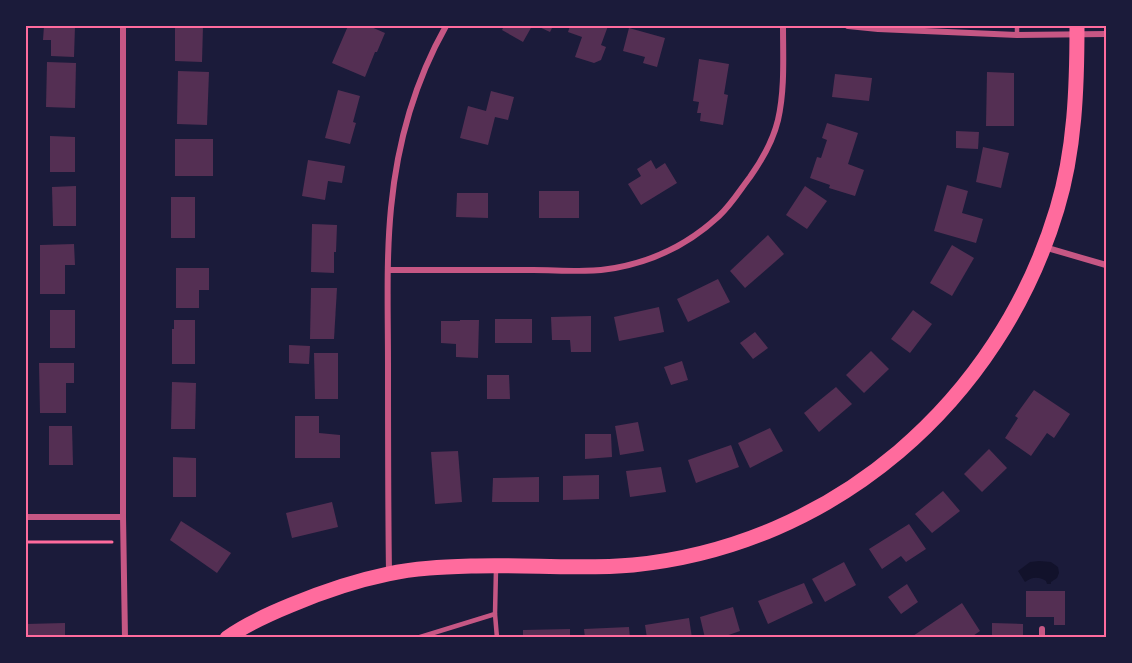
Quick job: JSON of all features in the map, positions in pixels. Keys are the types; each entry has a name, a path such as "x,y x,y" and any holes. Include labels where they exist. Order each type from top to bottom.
{"main road":[{"path":"227,638 270,614 317,594 389,574 430,568 612,566 696,555 764,534 836,498 868,477 906,447 962,388 985,359 1026,287 1044,247 1058,207 1068,166 1076,94 1077,30"}],"street":[{"path":"123,26 124,638"},
{"path":"389,574 388,270 391,209 403,135 414,97 446,26"},
{"path":"388,270 580,271 613,268 645,261 676,248 720,215 740,192 768,147 777,123 781,102 783,26"},
{"path":"848,26 887,30 1017,35 1077,30 1107,34"},
{"path":"1044,247 1107,266"},
{"path":"26,517 123,517"},
{"path":"1042,629 1042,638"}],"lane":[{"path":"1017,26 1017,35"},
{"path":"496,566 497,638"},
{"path":"417,638 495,614"}],"path":[{"path":"26,542 123,542"}],"shaded area":[{"path":"1030,562 1051,562 1058,567 1057,578 1051,584 1038,578 1025,582 1018,571"}],"building":[{"path":"44,26 75,26 74,57 51,56 51,40 43,40"},
{"path":"175,26 203,26 202,62 175,61"},
{"path":"348,26 369,26 385,33 365,77 332,63"},
{"path":"504,26 532,26 523,42 502,30"},
{"path":"537,26 553,26 550,32"},
{"path":"570,26 608,26 601,45 606,47 601,60 594,63 575,57 582,37 568,32"},
{"path":"629,28 665,38 657,67 643,63 645,57 623,51"},
{"path":"699,59 729,64 724,94 728,95 723,125 700,121 701,113 697,113 699,102 693,101"},
{"path":"47,62 76,63 75,108 46,107"},
{"path":"178,71 209,72 207,125 177,124"},
{"path":"987,72 1014,73 1014,126 986,126"},
{"path":"835,74 872,78 869,101 832,97"},
{"path":"338,90 360,96 350,144 325,138"},
{"path":"491,91 514,97 508,120 495,117 488,145 460,138 468,106 486,111"},
{"path":"827,123 858,133 848,164 864,170 855,196 829,188 830,185 810,178 817,157 821,158 827,140 822,138"},
{"path":"956,131 979,132 978,149 956,148"},
{"path":"50,136 75,137 75,172 50,172"},
{"path":"175,139 213,139 213,176 175,176"},
{"path":"983,147 1009,153 1001,188 976,182"},
{"path":"308,160 345,166 342,183 328,181 325,200 302,196"},
{"path":"651,160 656,169 665,163 677,183 641,205 628,184 641,176 637,169"},
{"path":"947,185 968,191 962,213 983,219 976,243 934,231"},
{"path":"76,186 76,226 53,226 52,187"},
{"path":"805,186 827,201 807,229 786,215"},
{"path":"539,191 579,191 579,218 539,218"},
{"path":"457,193 488,193 488,218 456,217"},
{"path":"171,197 195,197 195,238 171,238"},
{"path":"312,224 337,225 334,273 311,272"},
{"path":"768,235 784,254 745,288 730,271"},
{"path":"74,244 75,265 65,265 65,294 40,294 40,245"},
{"path":"952,245 974,258 952,296 930,283"},
{"path":"176,268 209,268 209,290 199,290 199,308 176,308"},
{"path":"718,279 730,302 688,322 677,299"},
{"path":"311,288 337,288 334,339 310,339"},
{"path":"659,307 664,332 619,341 614,317"},
{"path":"50,310 75,310 75,348 50,348"},
{"path":"913,310 932,324 910,353 891,339"},
{"path":"591,316 591,352 571,352 570,340 552,340 551,317"},
{"path":"495,319 532,319 532,343 495,343"},
{"path":"174,320 195,320 195,364 172,364"},
{"path":"479,320 478,358 456,357 456,344 441,343 441,321"},
{"path":"755,332 768,348 753,359 740,343"},
{"path":"289,345 310,346 309,364 289,363"},
{"path":"871,351 889,369 864,393 846,375"},
{"path":"314,353 338,353 338,399 315,399"},
{"path":"682,361 688,380 671,385 664,367"},
{"path":"39,363 74,363 74,383 66,383 66,413 40,413"},
{"path":"487,375 509,375 510,399 487,399"},
{"path":"172,382 196,383 195,429 171,429"},
{"path":"836,387 852,404 819,432 804,413"},
{"path":"1034,390 1070,414 1054,438 1047,433 1031,456 1005,438 1018,418 1015,416"},
{"path":"295,416 319,416 319,433 340,435 340,458 295,458"},
{"path":"638,422 644,451 620,455 615,426"},
{"path":"49,426 72,426 73,465 49,465"},
{"path":"770,428 783,451 750,468 738,443"},
{"path":"585,434 611,434 612,457 585,459"},
{"path":"731,445 739,467 696,483 688,460"},
{"path":"989,449 1007,468 982,492 964,474"},
{"path":"458,451 462,502 435,504 431,452"},
{"path":"173,457 196,458 196,497 173,497"},
{"path":"661,467 666,492 630,497 626,471"},
{"path":"599,475 599,499 563,500 563,476"},
{"path":"539,477 539,502 492,502 493,478"},
{"path":"943,491 960,511 932,533 915,514"},
{"path":"332,502 338,527 292,538 286,513"},
{"path":"181,521 231,553 217,573 170,540"},
{"path":"909,524 926,549 906,562 901,556 882,569 869,549"},
{"path":"844,562 856,585 825,602 812,579"},
{"path":"804,583 813,603 768,624 758,601"},
{"path":"907,584 918,602 901,614 888,597"},
{"path":"1026,591 1065,591 1065,625 1054,625 1054,617 1026,617"},
{"path":"962,603 980,631 970,638 910,638"},
{"path":"733,607 740,631 720,638 705,638 700,617"},
{"path":"689,618 692,638 647,638 645,625"},
{"path":"65,623 65,638 26,638 26,624"},
{"path":"992,623 1023,624 1023,638 992,638"},
{"path":"629,627 630,638 585,638 584,629"},
{"path":"570,629 570,638 523,638 523,630"}]}
